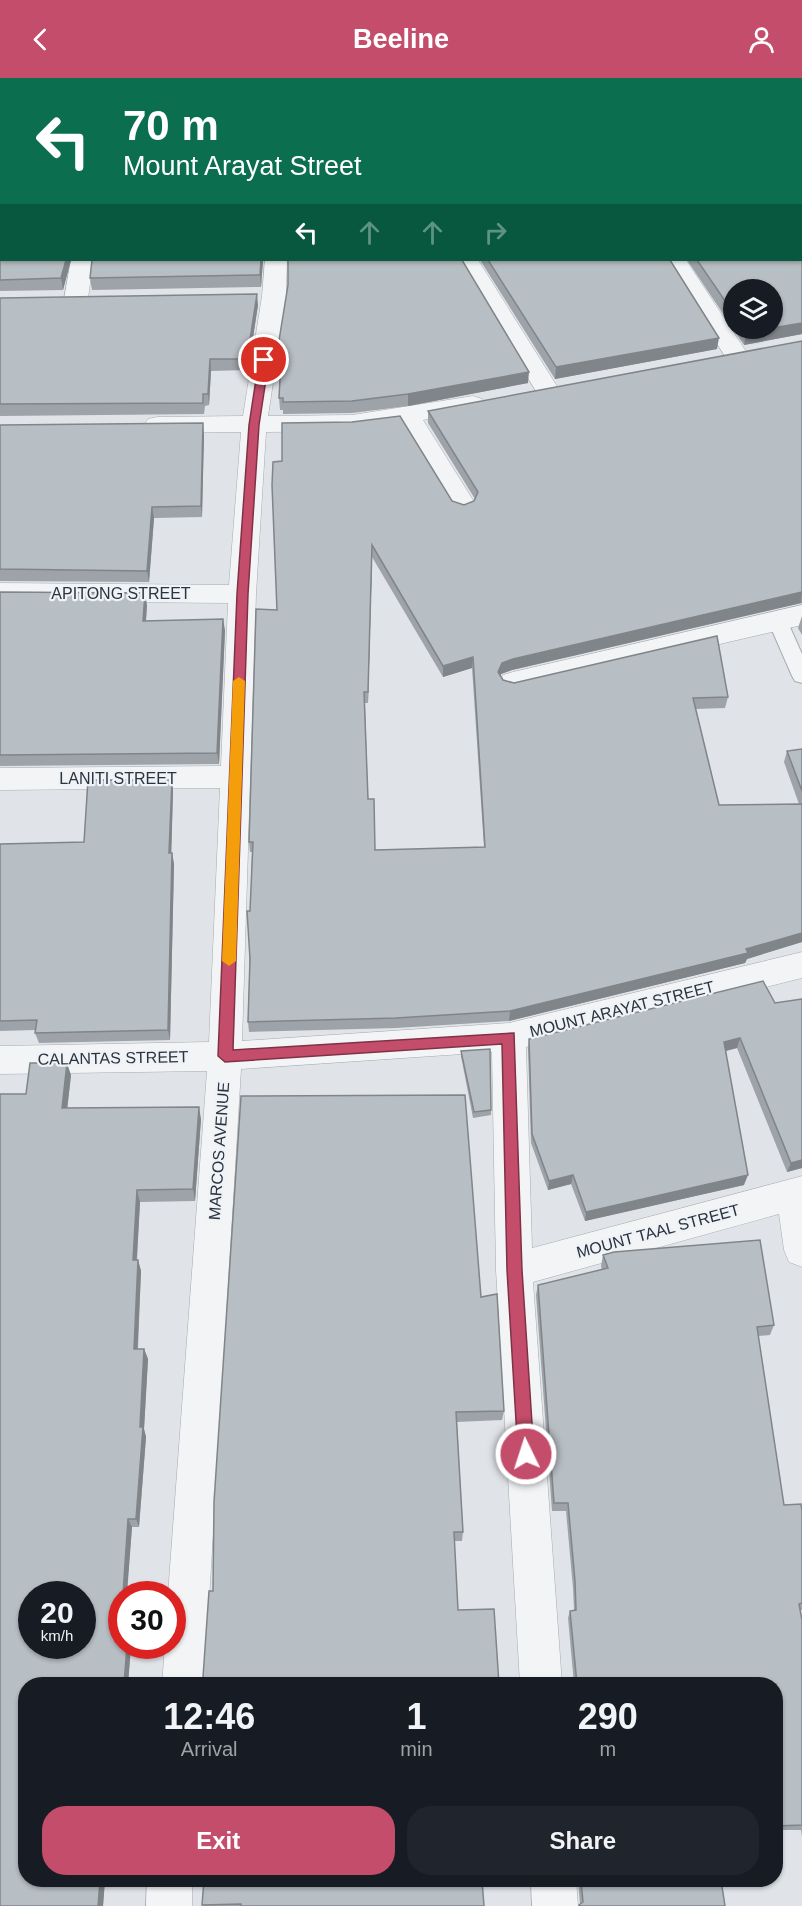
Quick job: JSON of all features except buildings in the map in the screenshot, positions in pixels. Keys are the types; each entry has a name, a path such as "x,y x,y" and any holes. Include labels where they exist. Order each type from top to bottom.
{"street":[{"path":"77,299 82,261"},
{"name":"MARCOS AVENUE","path":"183,1677 225,1056 242,594 262,296 276,261"},
{"path":"139,425 352,423 408,416 537,393 468,261"},
{"path":"676,261 736,356"},
{"path":"408,416 463,505"},
{"name":"APITONG STREET","path":"0,592 242,594"},
{"path":"513,682 790,618"},
{"name":"LANITI STREET","path":"0,779 236,777"},
{"name":"MOUNT ARAYAT STREET","path":"225,1056 509,1037 802,965"},
{"path":"509,1037 514,1270 541,1677"},
{"name":"CALANTAS STREET","path":"0,1060 225,1056"},
{"path":"799,1193 802,1250"},
{"name":"MOUNT TAAL STREET","path":"514,1270 799,1193"},
{"path":"168,1906 169,1887"},
{"path":"554,1887 555,1906"}],"lane":[{"path":"790,618 802,676"}],"slow traffic":[{"path":"229,961 239,681"}],"route":[{"path":"264,360 254,425 242,594 225,1056 509,1037 514,1270 526,1454"}]}
